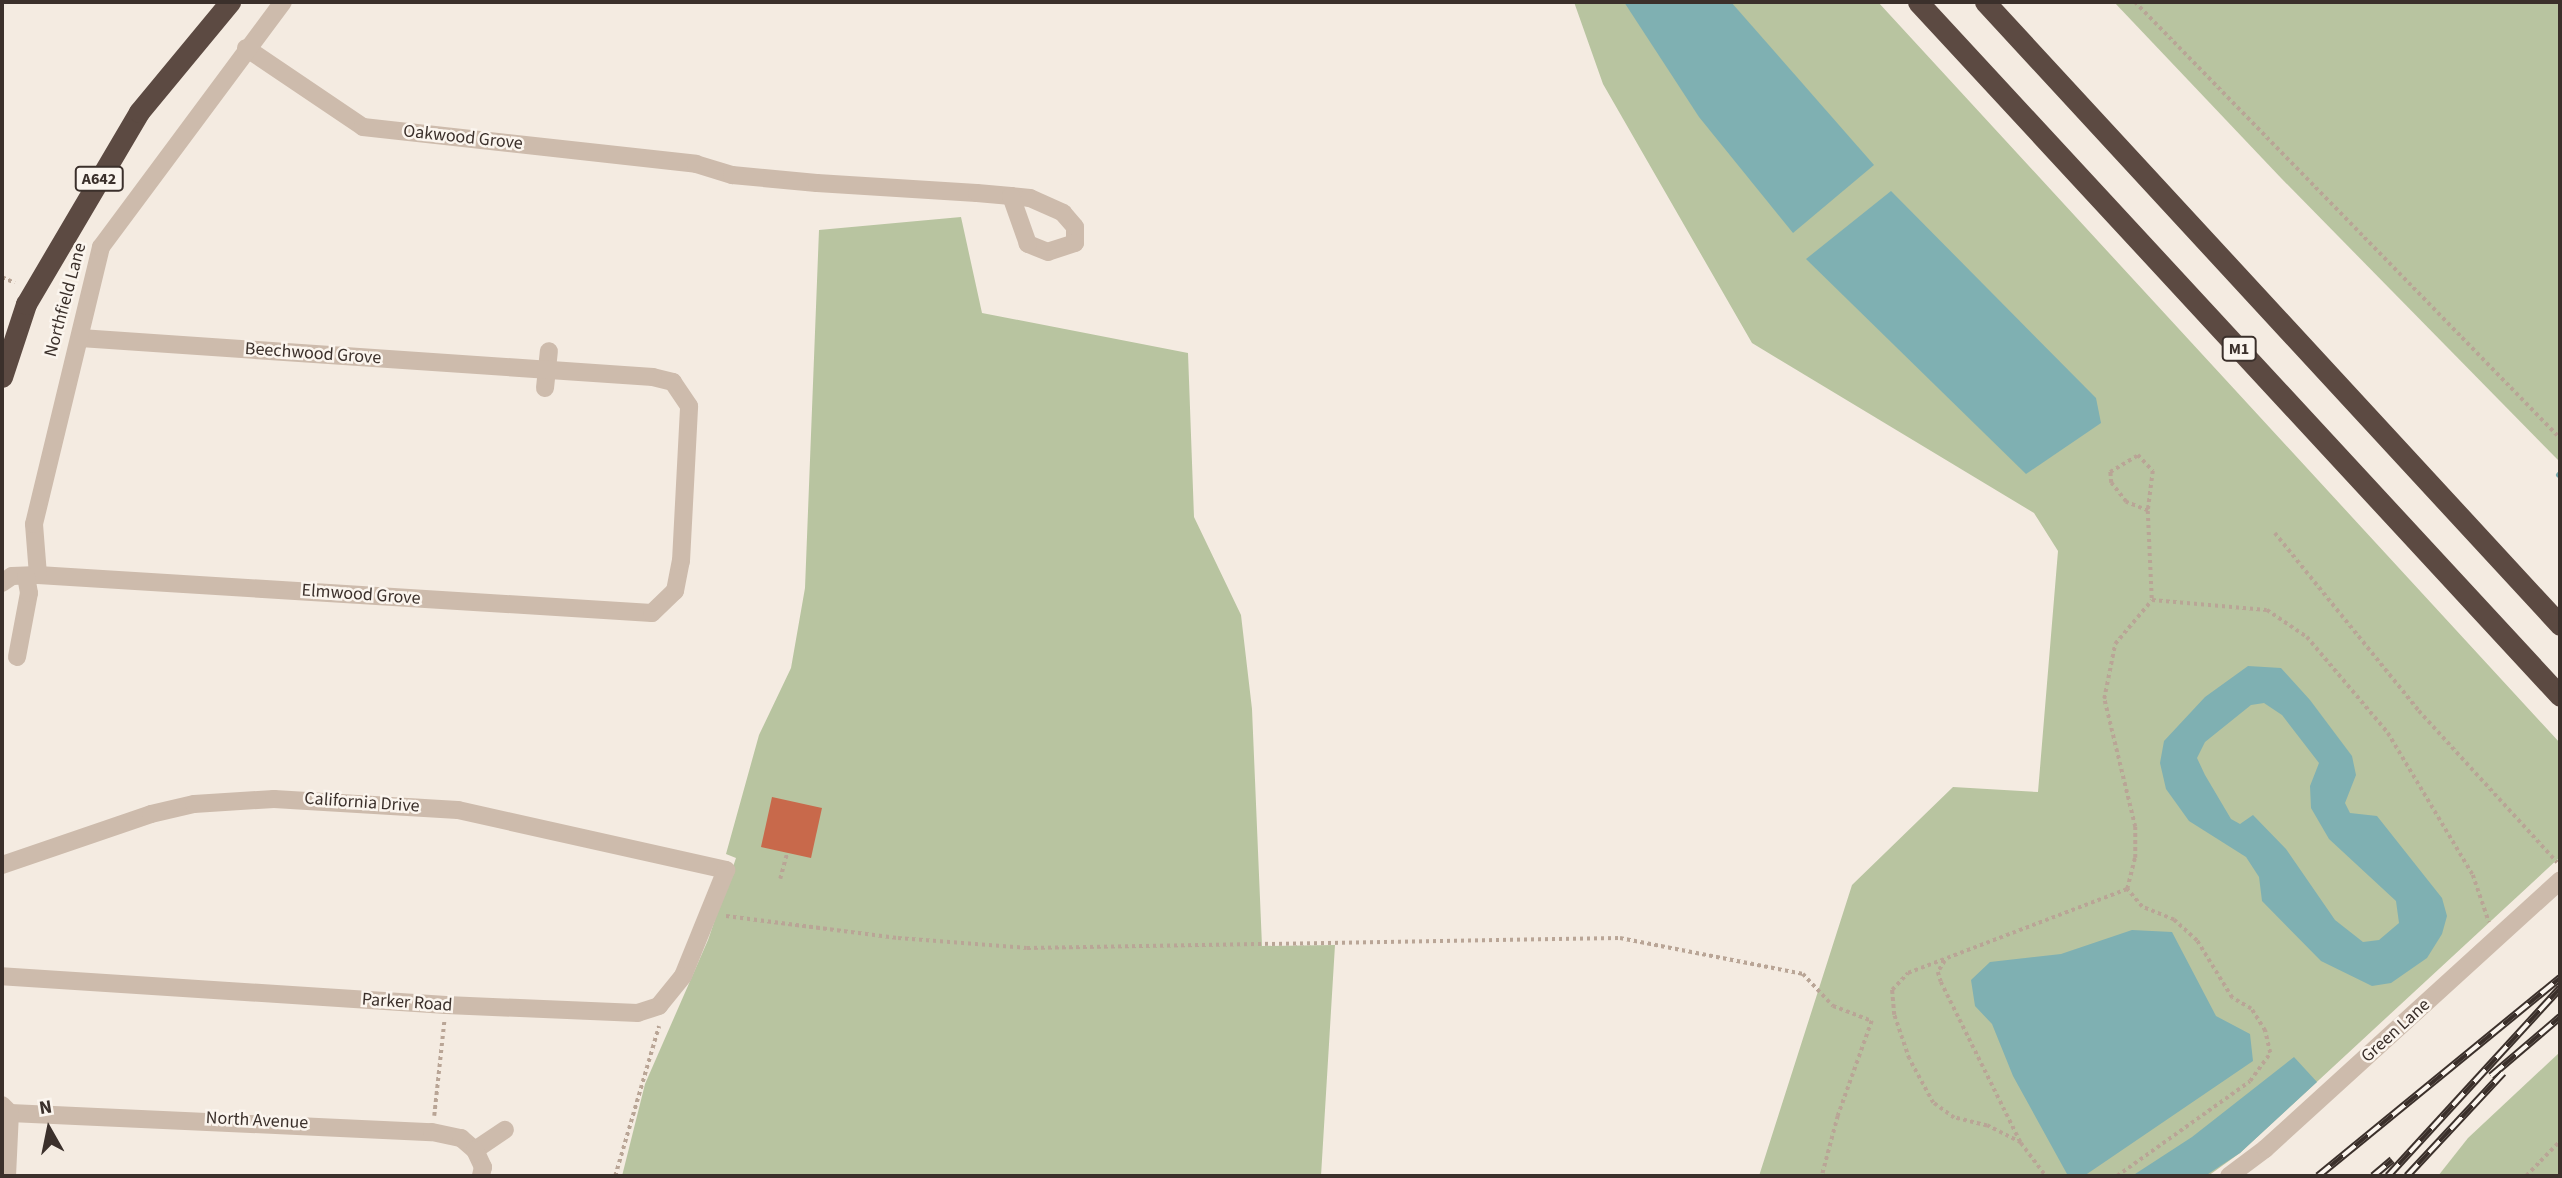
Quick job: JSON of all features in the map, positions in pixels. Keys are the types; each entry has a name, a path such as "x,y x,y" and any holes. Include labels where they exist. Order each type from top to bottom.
{"highway":[{"name":"Northfield Lane","path":"2,377 26,304 139,112 230,2"},
{"name":"M1","path":"1918,2 2560,696"},
{"path":"1985,2 2560,625"}],"street":[{"name":"Northfield Lane","path":"17,657 32,575 34,524 59,407 80,338 102,247 276,4"},
{"name":"Oakwood Grove","path":"246,48 363,128 704,166 732,176 1011,196"},
{"name":"Beechwood Grove","path":"80,338 545,379 653,377 673,382 689,406 681,561 675,591"},
{"path":"545,379 549,351"},
{"path":"2,583 32,575"},
{"name":"Elmwood Grove","path":"32,575 652,613 675,591"},
{"name":"California Drive","path":"2,865 151,814 194,804 274,799 458,810 726,870 710,914"},
{"name":"Green Lane","path":"2229,1176 2265,1149 2560,881"},
{"path":"659,1006 683,976 710,914"},
{"name":"Parker Road","path":"2,976 446,1005 638,1013 659,1006"},
{"path":"6,1109 7,1176"},
{"name":"North Avenue","path":"6,1109 432,1132 461,1138 475,1150"},
{"path":"481,1176 483,1167 475,1150 505,1130"}],"path":[{"path":"2135,2 2560,438"},
{"path":"2127,888 2135,858 2136,827 2104,699 2115,644 2152,600 2148,511 2152,471 2138,455 2110,471 2111,483 2126,502 2148,511"},
{"path":"2275,533 2419,711 2560,867"},
{"path":"2152,600 2267,610 2307,637 2388,733 2473,875 2496,941"},
{"path":"780,879 787,853"},
{"path":"2021,1143 1987,1126 1954,1118 1933,1102 1909,1059 1894,1015 1892,990 1908,973 1945,961 2127,888"},
{"path":"2117,1176 2250,1081 2270,1053 2265,1031 2250,1009 2232,998 2197,941 2174,920 2142,907 2127,888"},
{"path":"710,914 898,938 1027,948 1620,938 1802,974 1833,1006 1872,1021 1838,1115 1822,1176"},
{"path":"1945,961 1938,972 1941,982 2021,1143 2046,1176"},
{"path":"432,1132 446,1005"},
{"path":"615,1176 639,1084 659,1028 659,1006"},
{"path":"2526,1176 2560,1141"}],"green space":[{"path":"1574,2 1878,2 2560,743 2560,857 2240,1153 2208,1176 1759,1176 1852,885 1953,787 2038,792 2058,551 2034,513 1752,343 1603,84"},
{"path":"2114,2 2560,2 2560,462 2281,178"},
{"path":"961,217 982,313 1188,353 1194,517 1241,615 1252,709 1262,946 1335,945 1321,1176 622,1176 645,1084 708,940 736,858 726,854 759,735 791,668 805,588 819,230"},
{"path":"2560,1052 2560,1176 2438,1176 2468,1138"}],"water":[{"path":"1624,2 1731,2 1874,165 1793,233 1699,117"},
{"path":"1891,191 2096,398 2101,423 2026,474 1806,259"},
{"path":"2248,666 2281,668 2310,700 2352,756 2356,775 2345,803 2350,813 2377,816 2442,898 2447,916 2442,934 2427,958 2391,983 2372,986 2321,961 2262,901 2259,877 2246,857 2189,821 2166,789 2160,763 2164,741 2205,697","holes":["2264,703 2282,715 2319,763 2310,786 2311,808 2329,839 2396,901 2399,923 2379,940 2363,942 2335,920 2286,849 2253,815 2240,824 2231,819 2197,758 2205,742 2251,705"]},
{"path":"2132,930 2172,932 2216,1016 2250,1034 2253,1061 2084,1176 2067,1174 2013,1076 1992,1024 1975,1006 1971,980 1990,962 2061,954"},
{"path":"2294,1057 2317,1082 2240,1153 2205,1176 2132,1176 2192,1137"}],"building":[{"path":"772,797 822,808 811,858 761,847"}],"railway":[{"path":"2318,1176 2560,978"},
{"path":"2388,1176 2560,988"},
{"path":"2491,1076 2560,1017"},
{"path":"2407,1176 2503,1073"},
{"path":"2373,1176 2392,1160"}]}
